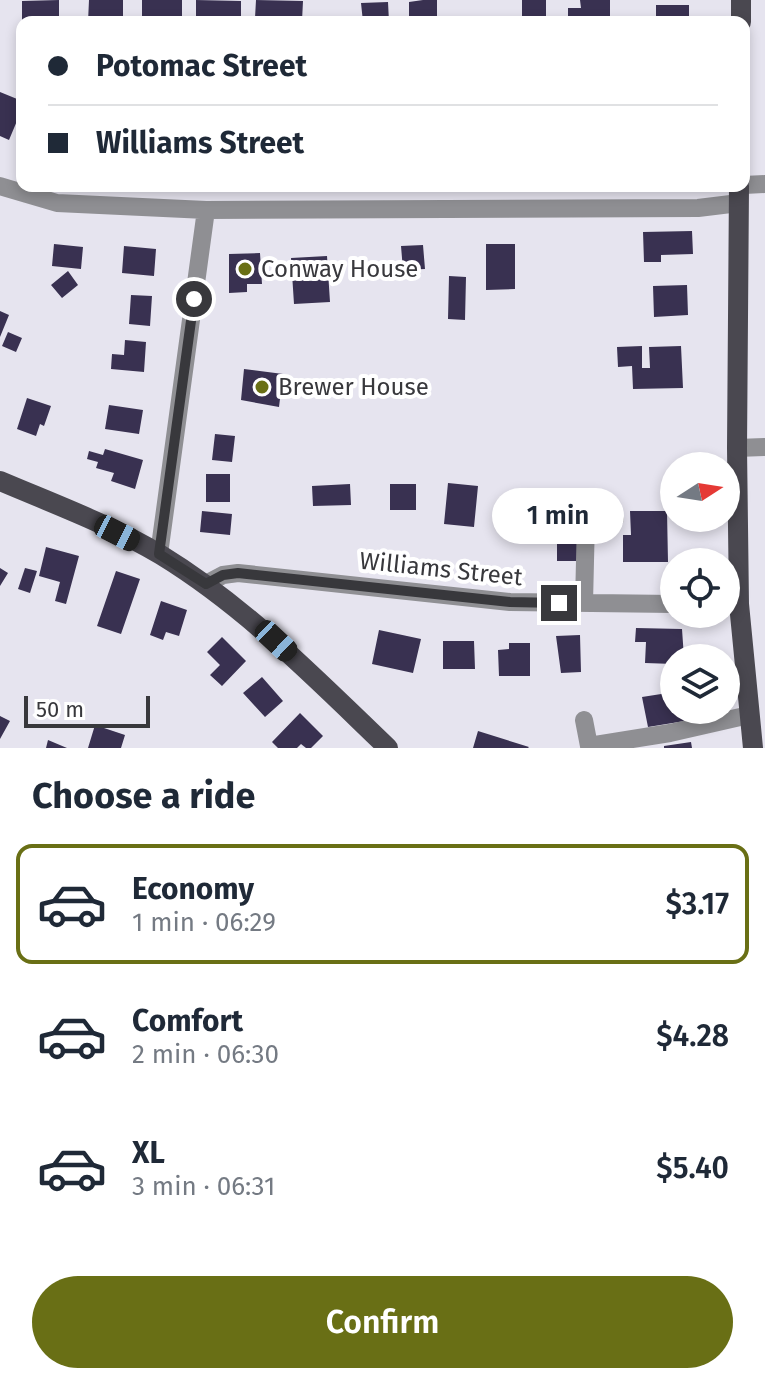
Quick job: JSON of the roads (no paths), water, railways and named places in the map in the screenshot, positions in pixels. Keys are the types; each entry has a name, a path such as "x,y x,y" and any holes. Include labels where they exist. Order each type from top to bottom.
{"main road":[{"path":"734,548 741,192"},
{"path":"0,481 96,522 159,554 206,584 256,624 388,748"},
{"path":"736,628 753,748"}],"street":[{"path":"20,192 57,203 206,210 698,208 738,192"},
{"path":"159,554 206,210"},
{"path":"737,448 765,447"},
{"path":"584,603 586,519 615,519"},
{"name":"Williams Street","path":"206,584 223,575 238,573 510,602 660,604"},
{"path":"584,720 589,746 670,733 749,715"}],"place":[{"name":"Conway House","path":"245,269"},
{"name":"Brewer House","path":"262,387"}]}
